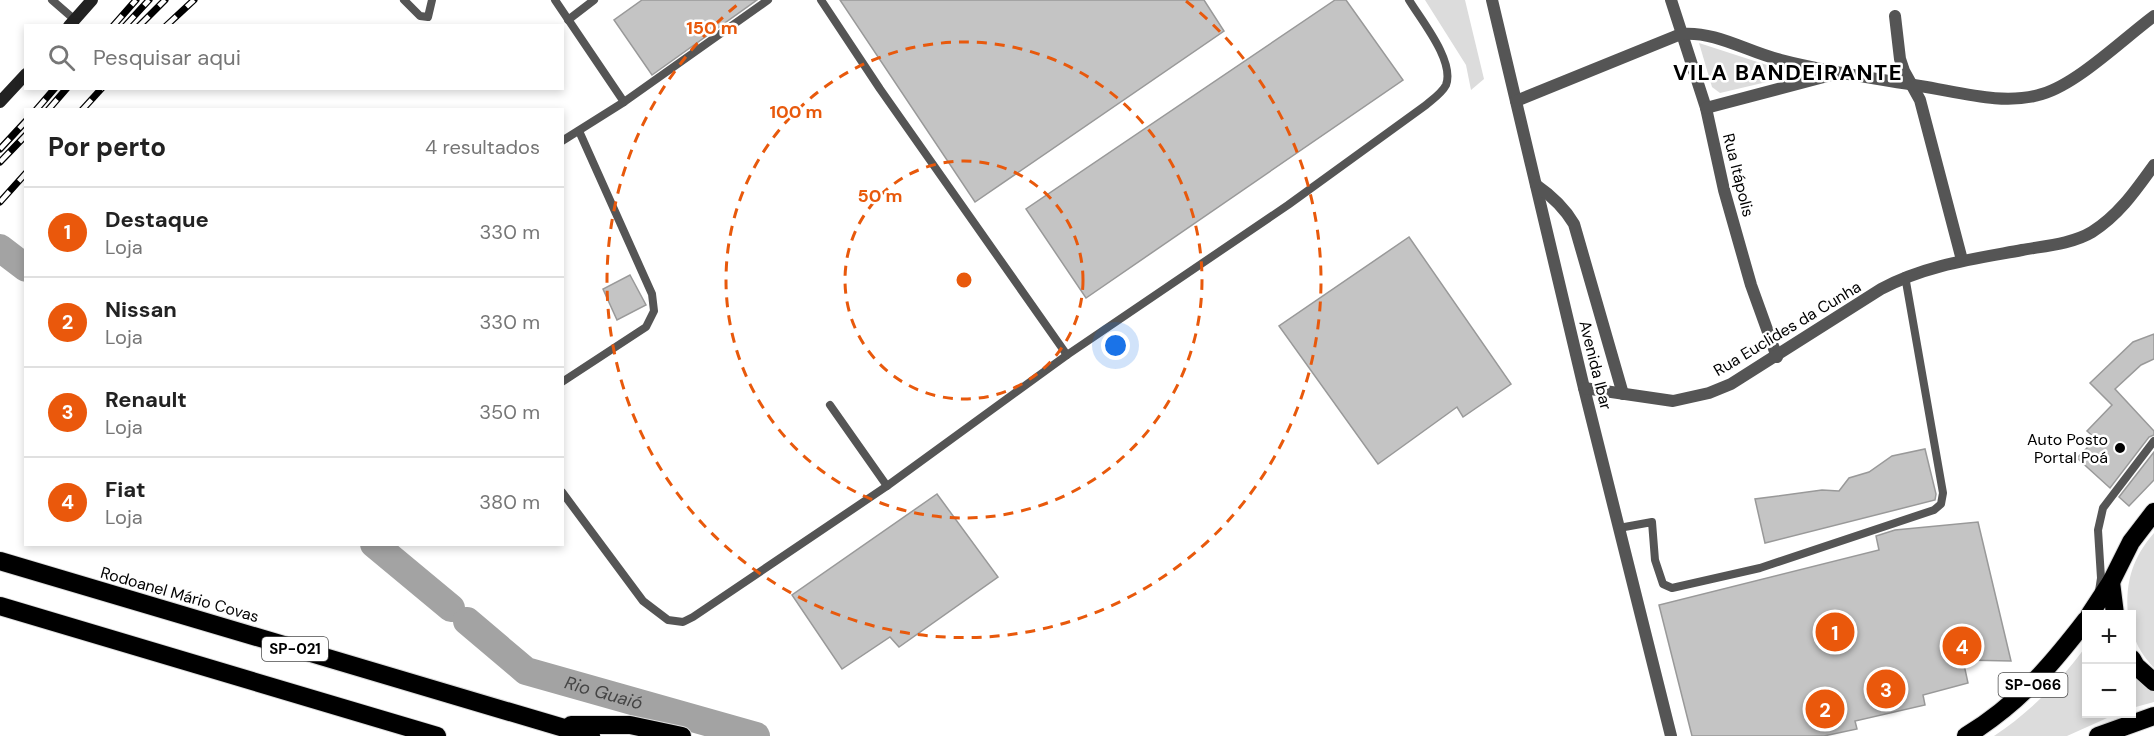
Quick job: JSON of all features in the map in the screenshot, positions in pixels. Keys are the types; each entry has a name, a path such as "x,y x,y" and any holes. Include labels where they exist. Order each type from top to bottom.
{"highway":[{"path":"2094,609 2127,550 2154,512"},
{"name":"Rodoanel Mário Covas","path":"0,561 591,736"},
{"path":"2111,582 2114,610"},
{"name":"SP-021","path":"0,606 437,736"},
{"name":"SP-066","path":"1966,736 1997,716 2028,690 2058,657 2082,625"},
{"path":"2135,664 2154,682"},
{"path":"2098,736 2154,716"},
{"path":"557,726 630,725 682,736"}],"main road":[{"path":"72,22 92,0"},
{"path":"0,102 24,76"}],"street":[{"name":"Avenida Ibar","path":"1492,0 1584,388 1671,736"},
{"name":"Rua Itápolis","path":"1671,0 1706,108 1724,190 1752,285 1777,357"},
{"path":"1895,16 1900,59 1920,100 1962,260"},
{"path":"1516,101 1681,33 1704,34 1773,58 1837,73 1989,97 2021,98 2043,94 2070,82 2150,19 2154,33"},
{"path":"1706,108 1837,73"},
{"name":"Rua Euclides da Cunha","path":"1584,388 1673,401 1688,399 1731,384 1905,276 1962,260 2065,242 2090,233 2111,218 2131,197 2154,165"},
{"path":"1536,185 1565,210 1574,224 1623,394"}],"lane":[{"path":"52,0 72,22"},
{"path":"404,0 420,16 428,17 432,0"},
{"path":"555,0 624,102"},
{"path":"568,20 594,0"},
{"path":"564,140 624,102 768,0"},
{"path":"821,0 880,89 1067,355"},
{"path":"564,495 644,601 668,620 683,622 693,617 887,486 1067,355 1288,205 1441,93 1446,84 1448,72 1444,57 1409,0"},
{"path":"564,381 646,327 654,311 655,303 579,131"},
{"path":"1620,528 1652,522 1655,560 1663,584 1672,588 1761,568 1934,510 1941,504 1943,493 1905,276"},
{"path":"830,405 887,486"},
{"path":"2094,609 2101,578 2098,530 2103,508 2154,441"}],"shaded area":[{"path":"1425,0 1465,0 1484,79 1471,90 1466,65"},
{"path":"1699,43 1773,67 1776,74 1771,81 1720,93 1712,87"},
{"path":"2154,533 2154,668 2137,644 2136,610 2128,610 2127,602 2132,570"},
{"path":"2082,651 2082,718 2107,718 2067,736 1994,736 2020,717 2066,671"},
{"path":"2136,671 2154,690 2154,702 2136,707"}],"building":[{"path":"642,0 757,0 652,75 614,20"},
{"path":"840,0 1204,0 1224,31 975,202"},
{"path":"1335,0 1346,0 1403,80 1086,298 1026,209"},
{"path":"1409,237 1511,384 1463,417 1457,407 1378,464 1279,326"},
{"path":"630,275 646,305 617,320 603,289"},
{"path":"2154,334 2154,359 2141,365 2115,389 2154,431 2154,435 2149,437 2110,488 2077,458 2096,439 2087,431 2112,405 2090,383 2133,342"},
{"path":"1925,449 1936,494 1935,500 1765,543 1755,499 1822,490 1839,491 1849,478 1869,472 1892,456"},
{"path":"2154,452 2154,480 2129,506 2119,497"},
{"path":"937,494 998,577 899,647 890,637 842,669 792,595"},
{"path":"1978,522 2011,661 1963,660 1968,683 1923,695 1925,705 1855,721 1857,729 1824,736 1692,736 1659,605 1879,550 1876,536 1895,530"}],"waterway":[{"name":"Rio Guaió","path":"0,248 24,266"},
{"name":"Rio Guaió","path":"376,546 451,608"},
{"name":"Rio Guaió","path":"467,621 526,671 756,736"}],"railway":[{"path":"115,24 136,0"},
{"path":"127,24 149,0"},
{"path":"141,24 165,0"},
{"path":"168,24 194,0"},
{"path":"38,108 53,90"},
{"path":"50,108 65,90"},
{"path":"84,108 100,90"},
{"path":"0,149 24,123"},
{"path":"0,162 24,137"},
{"path":"0,202 24,175"}],"place":[{"name":"Auto Posto Portal Poá","path":"2120,448"},
{"name":"Destaque","path":"1835,632"},
{"name":"Fiat","path":"1962,646"},
{"name":"Renault","path":"1886,689"},
{"name":"Nissan","path":"1825,709"}],"district":[{"name":"VILA BANDEIRANTE","path":"1788,72"}]}
